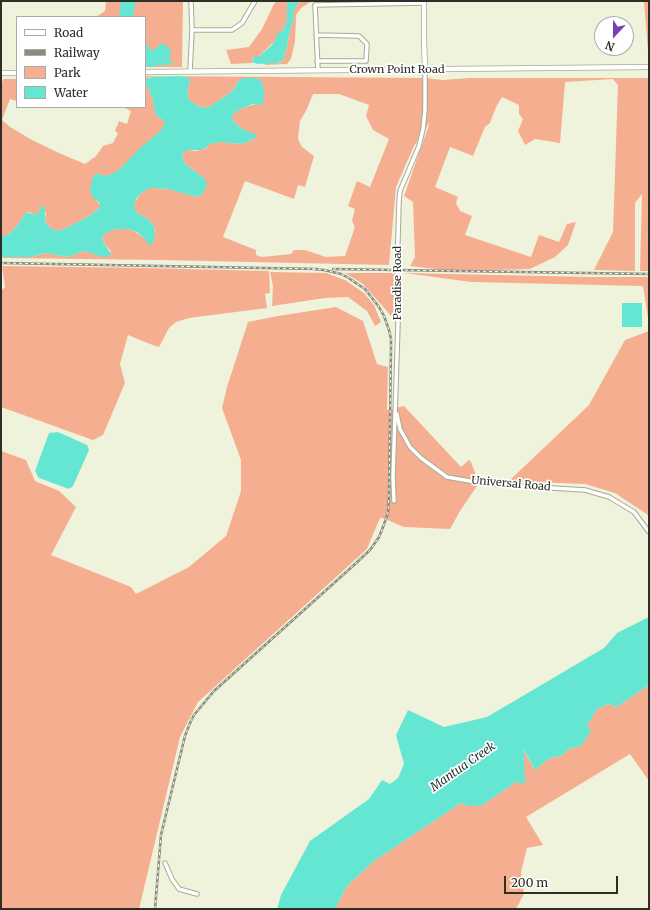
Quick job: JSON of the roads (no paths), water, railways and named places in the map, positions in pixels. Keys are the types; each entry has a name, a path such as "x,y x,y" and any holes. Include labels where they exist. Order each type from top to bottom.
{"main road":[{"path":"424,2 425,69"},
{"name":"Crown Point Road","path":"146,72 649,67"},
{"path":"1,73 16,73"}],"street":[{"path":"190,71 192,30 191,1"},
{"path":"192,30 232,30 242,23 255,1"},
{"path":"318,70 315,5 343,2 375,2 396,4 404,2 424,2"},
{"path":"316,35 359,36 367,44 366,61 317,62"},
{"name":"Paradise Road","path":"394,500 393,477 398,324 397,274 399,202 400,191 419,146 423,129 425,110 425,69"},
{"name":"Universal Road","path":"395,409 400,429 410,448 447,477 487,484 585,490 609,497 634,512 649,532"},
{"path":"165,863 179,890 197,894"}],"water":[{"path":"121,1 134,1 136,3 133,13 134,16 119,16"},
{"path":"289,1 303,1 298,3 294,10 293,21 283,60 277,63 254,63 252,61 253,57 258,57 271,46 275,41 277,34 284,29 287,19 287,5"},
{"path":"146,44 149,49 152,50 161,44 164,44 171,51 169,60 173,62 172,64 158,65 154,67 146,66"},
{"path":"178,76 190,79 187,92 189,100 204,108 211,106 231,92 238,81 244,78 256,78 263,84 264,97 262,105 253,104 245,107 235,112 232,117 234,122 241,128 257,136 254,139 242,144 221,142 215,143 210,144 203,150 188,150 183,153 182,157 185,164 205,179 207,183 204,192 197,197 168,189 149,188 139,195 134,206 137,213 149,220 154,226 155,236 152,245 149,245 137,232 128,229 118,229 108,232 102,238 104,244 111,253 108,256 101,257 86,251 68,257 45,253 31,257 1,257 1,236 5,236 11,232 27,212 34,215 40,211 40,206 44,207 47,225 57,231 80,221 99,208 99,202 93,198 90,191 94,176 99,174 105,176 119,170 164,126 164,121 156,115 146,79 152,77"},
{"path":"622,303 642,303 642,327 622,327"},
{"path":"58,432 87,445 89,450 73,486 69,489 39,478 35,471 49,433"},
{"name":"Mantua Creek","path":"649,617 649,685 617,707 608,704 597,709 587,726 591,731 582,745 567,750 563,755 548,759 535,770 524,750 525,784 516,782 481,806 468,806 461,803 374,861 347,886 335,909 277,909 281,895 310,841 369,799 382,780 390,784 398,778 404,764 396,735 408,710 444,727 487,717 604,648 617,633"}],"railway":[{"path":"1,263 317,269"},
{"path":"155,909 161,835 185,736 194,715 214,691 370,550 379,537 388,513 391,346 389,330 379,307 365,289 341,274 312,269"},
{"path":"333,269 649,274"}]}
